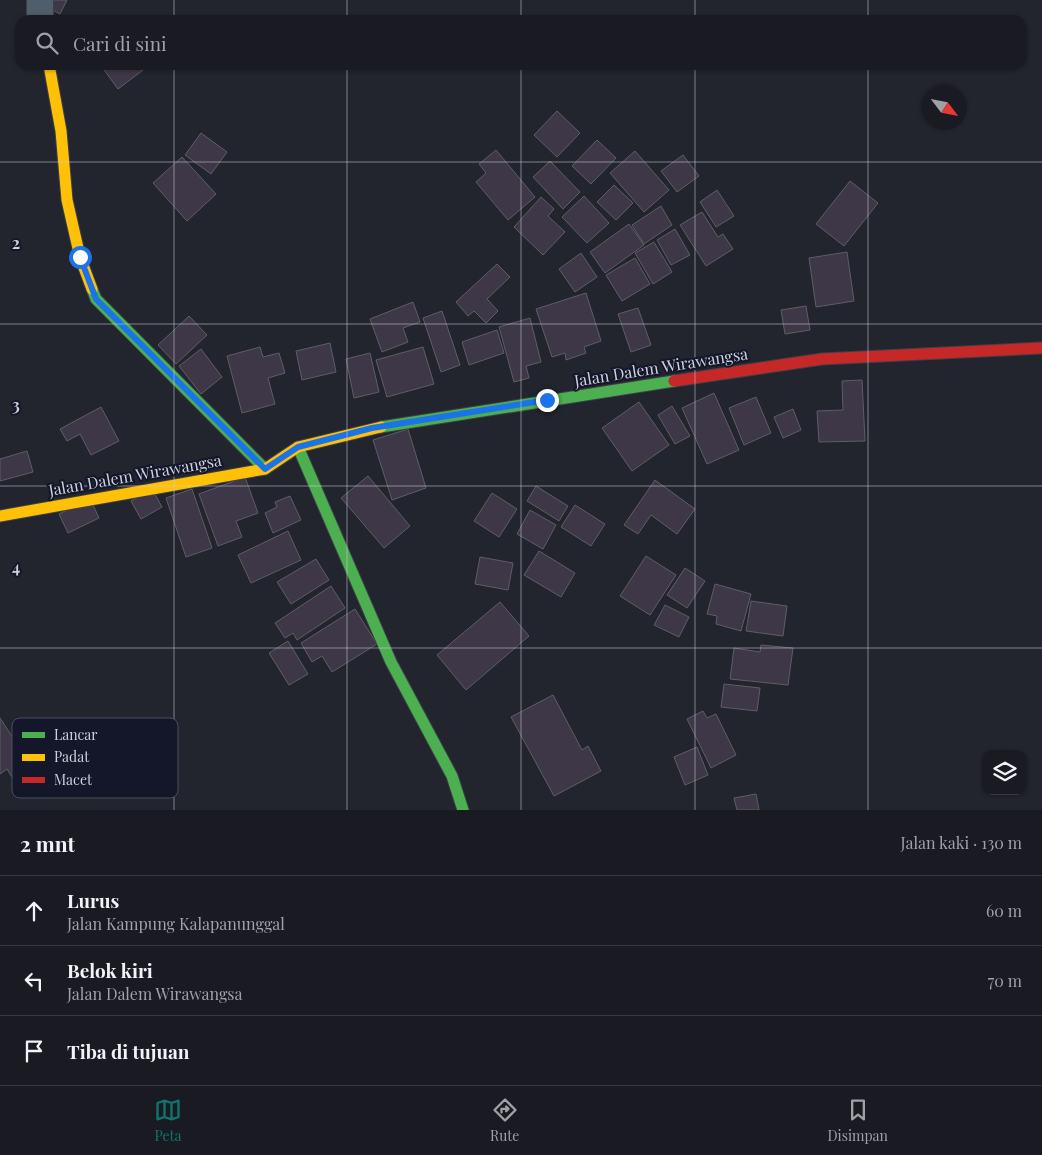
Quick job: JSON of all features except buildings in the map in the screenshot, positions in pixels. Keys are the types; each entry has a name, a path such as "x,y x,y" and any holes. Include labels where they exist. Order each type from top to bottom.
{"street":[{"path":"40,0 40,15"},
{"path":"50,70 61,131 66,200 80,257 96,299 265,469"},
{"name":"Jalan Dalem Wirawangsa","path":"0,516 265,469 298,447 372,428 822,359 957,350 1042,348"},
{"path":"298,447 391,662 452,776 463,810"}],"traffic: fast":[{"path":"92,289 96,299 265,469"},
{"path":"381,427 674,381"},
{"path":"298,447 391,662 452,776 463,810"}],"traffic: slow":[{"path":"50,70 61,131 67,200 80,257 92,289"},
{"path":"0,516 265,469 298,447 381,427"}],"traffic: jam":[{"path":"674,381 822,359 1042,348"}],"route":[{"path":"80,257 96,299 136,337 265,469 298,447 372,428 547,400"}]}
